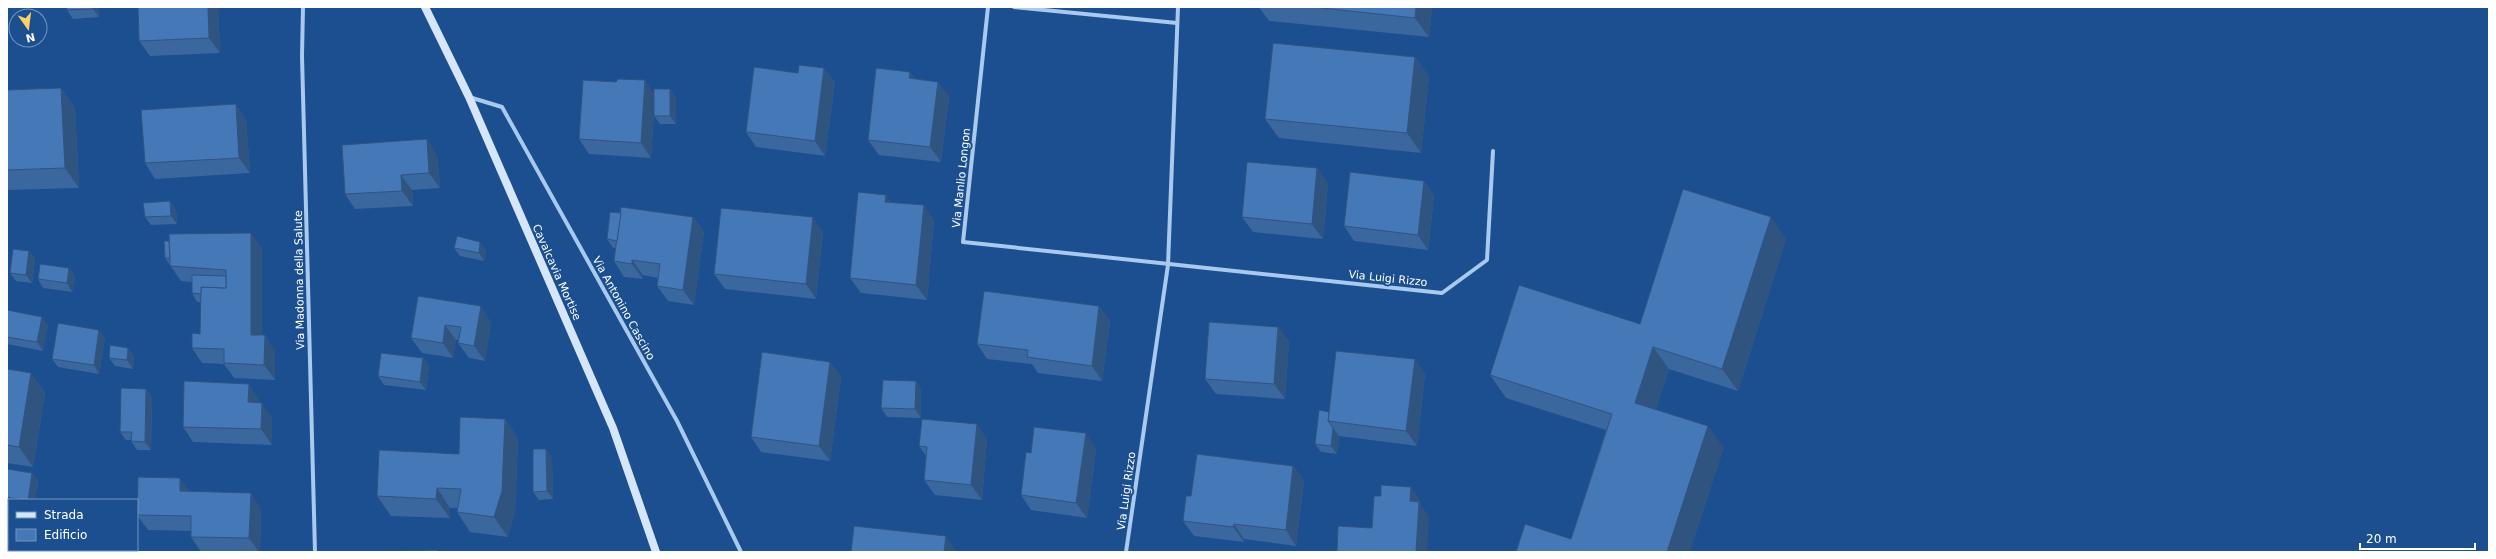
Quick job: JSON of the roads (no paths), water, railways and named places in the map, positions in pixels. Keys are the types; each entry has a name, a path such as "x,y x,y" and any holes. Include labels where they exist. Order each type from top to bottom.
{"street":[{"name":"Via Madonna della Salute","path":"303,7 302,56 315,552"},
{"name":"Cavalcavia Mortise","path":"425,7 469,97 613,428 656,552"},
{"name":"Via Manlio Longon","path":"988,7 963,242 1168,265"},
{"path":"1014,7 1177,23"},
{"name":"Via Luigi Rizzo","path":"1126,552 1168,265 1178,7"},
{"name":"Via Antonino Cascino","path":"469,97 502,107 677,422 741,552"},
{"name":"Via Luigi Rizzo","path":"1168,265 1442,293 1488,260 1493,151"}]}
